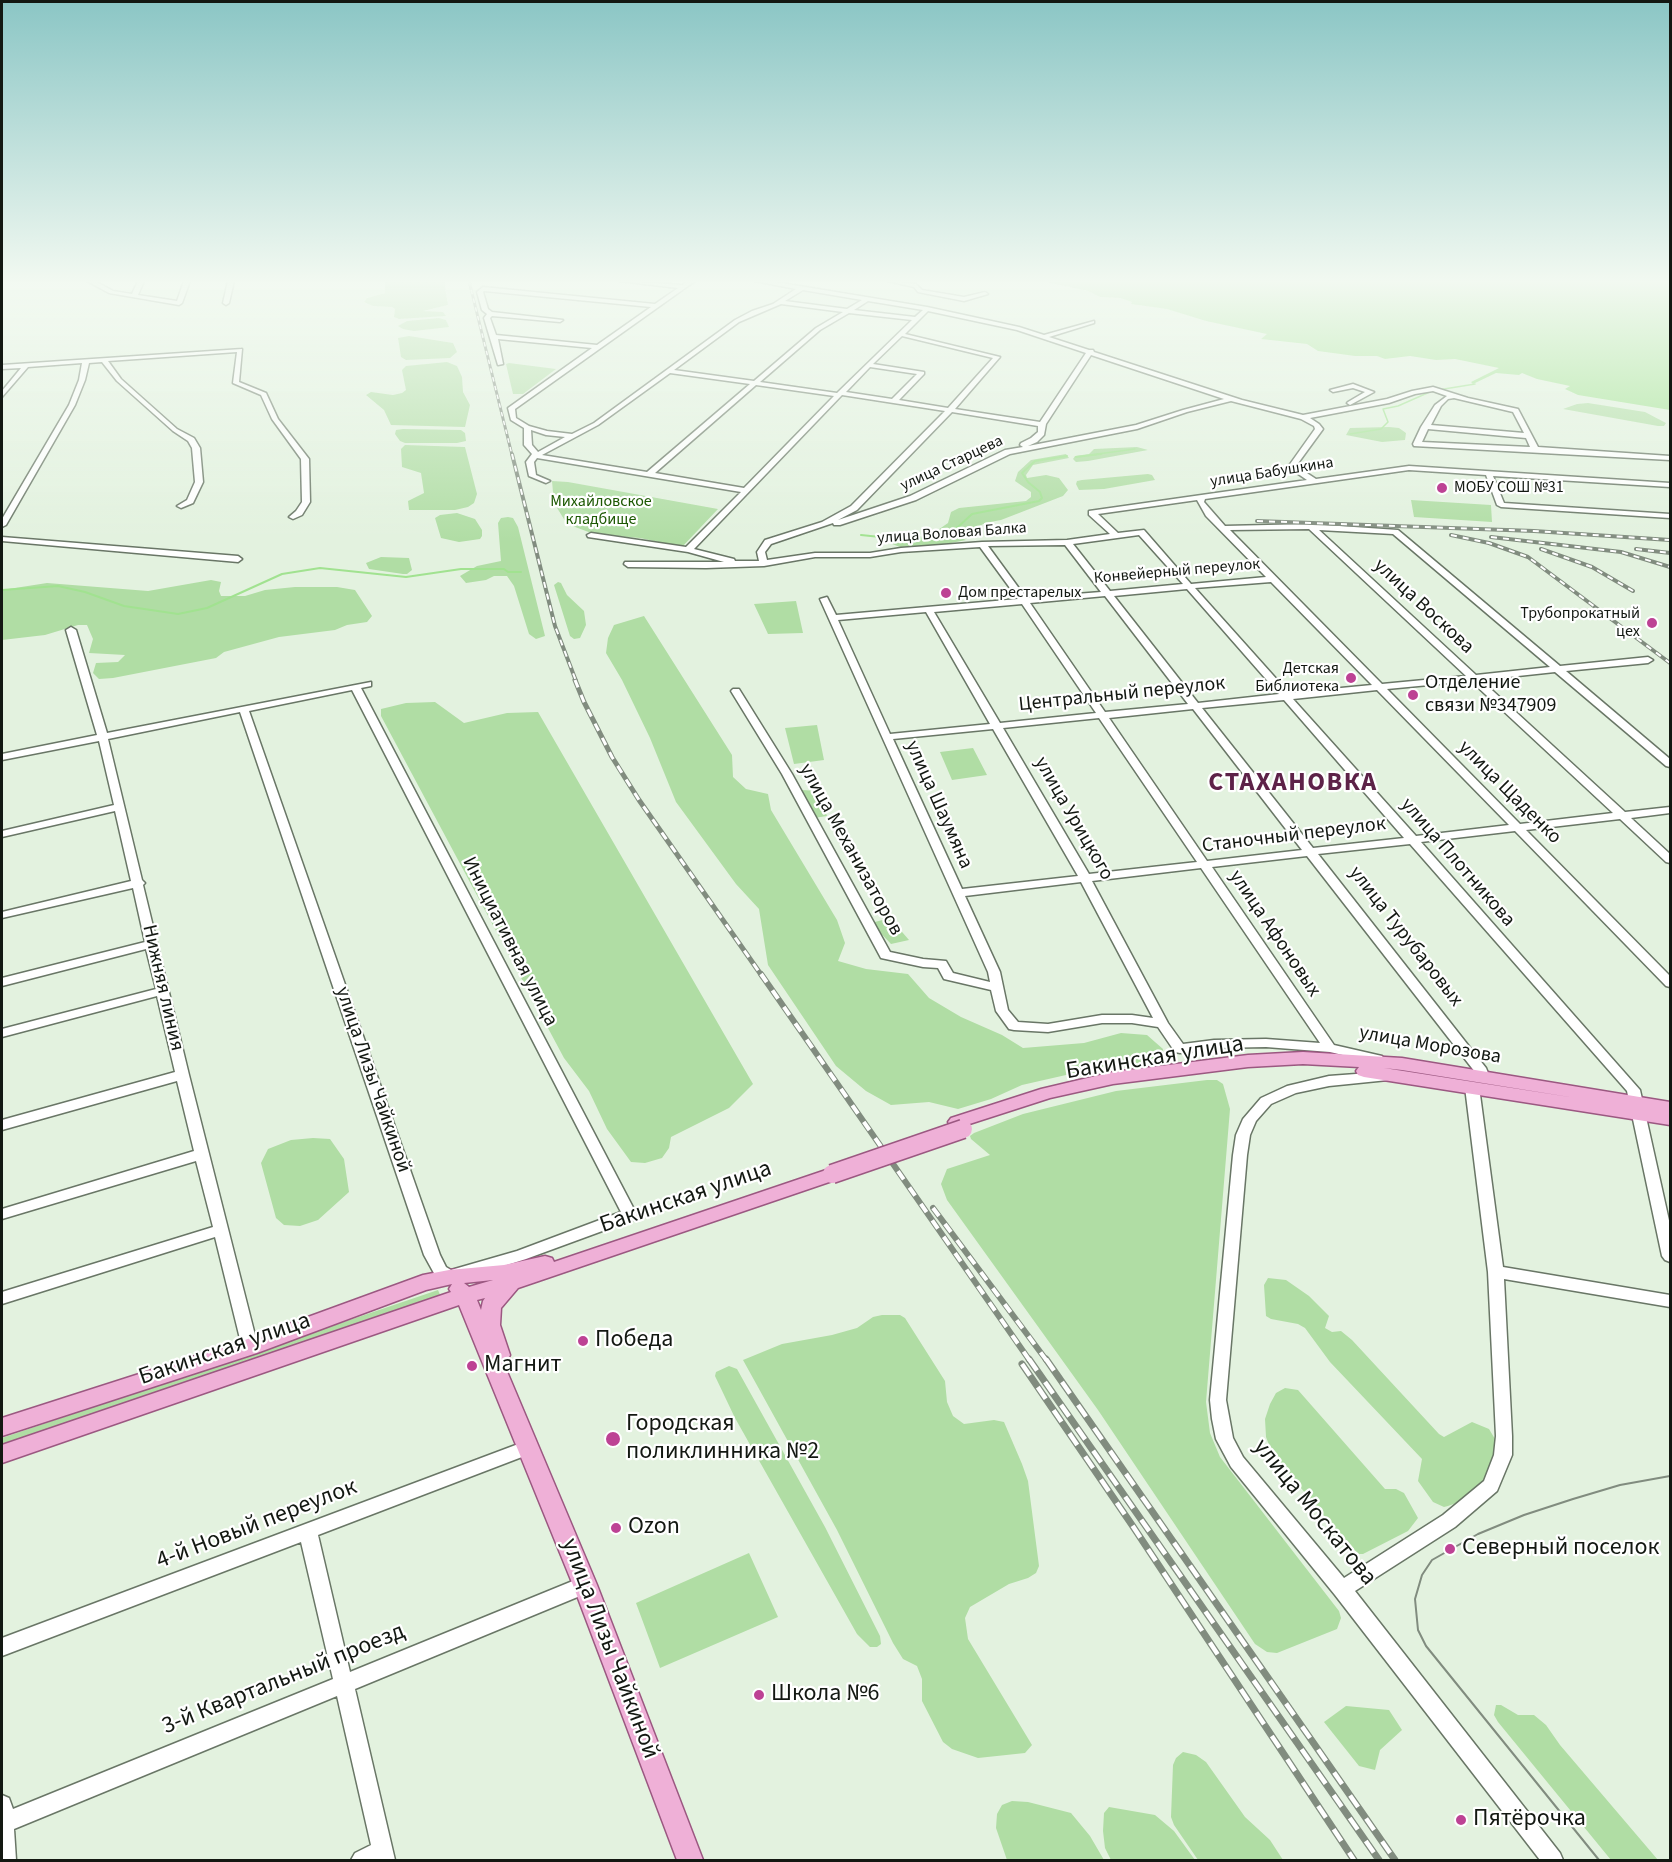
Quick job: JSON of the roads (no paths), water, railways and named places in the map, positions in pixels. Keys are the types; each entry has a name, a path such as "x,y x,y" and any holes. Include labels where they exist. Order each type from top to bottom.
{"main road":[{"name":"Бакинская улица","path":"2,1454 465,1295 522,1271 960,1126 1047,1102 1134,1083 1270,1068 1305,1066 1402,1070"},
{"name":"улица Морозова","path":"1402,1070 1638,1108 1671,1119"},
{"name":"улица Морозова","path":"1638,1108 1671,1108"},
{"name":"Бакинская улица","path":"2,1427 250,1347 423,1283 449,1277 522,1271"},
{"name":"улица Лизы Чайкиной","path":"522,1271 493,1301 489,1316 527,1442"},
{"name":"улица Лизы Чайкиной","path":"449,1277 465,1295 527,1442 585,1585 690,1860"}],"street":[{"path":"2,395 24,368"},
{"path":"2,525 72,405 85,368"},
{"path":"110,368 119,380 175,430 191,440 196,448 199,482 190,501 181,506"},
{"path":"239,368 236,383 264,394 275,419 305,459 306,502 299,513 293,517"},
{"path":"568,368 515,404 511,410 512,417 527,427 546,433 571,436"},
{"path":"546,481 533,476 530,462 536,455 596,424 674,368"},
{"path":"649,474 771,368"},
{"path":"688,550 865,368"},
{"path":"888,368 922,373 894,401"},
{"path":"764,563 762,552 768,542 825,524 854,507 950,410 987,368"},
{"path":"1015,450 1039,437 1042,424 1079,368"},
{"path":"1140,368 1232,399 1303,417 1317,425 1319,429 1292,467 1315,482"},
{"path":"670,371 894,401 1042,424"},
{"path":"1332,390 1353,386 1371,392 1350,403 1344,409"},
{"path":"1303,417 1389,401 1430,389 1516,410 1535,449"},
{"path":"1454,396 1442,401 1417,444 1489,458 1535,449 1671,458"},
{"name":"улица Старцева","path":"825,524 849,521 905,501 1015,450 1137,427 1232,399"},
{"path":"527,427 528,445 536,455 745,490"},
{"path":"1425,427 1529,436"},
{"path":"1489,458 1501,505 1671,516"},
{"name":"улица Бабушкина","path":"1116,536 1092,513 1489,458 1671,485"},
{"name":"улица Щаденко","path":"1201,499 1202,506 1223,528 1671,983"},
{"path":"1223,528 1310,526 1395,532 1671,764"},
{"name":"улица Воскова","path":"1310,526 1671,860"},
{"name":"улица Воловая Балка","path":"743,565 815,555 870,555 901,550 982,544 1067,542 1141,532"},
{"name":"улица Плотникова","path":"1141,532 1633,1090 1671,1256"},
{"path":"591,535 688,550 743,565"},
{"path":"2,539 238,559"},
{"name":"улица Турубаровых","path":"1067,542 1481,1071 1478,1082 1496,1272 1504,1436 1499,1470 1491,1486 1449,1521 1342,1589"},
{"name":"улица Афоновых","path":"982,544 1024,601 1330,1048"},
{"path":"628,564 743,565"},
{"name":"Конвейерный переулок","path":"833,618 1273,579"},
{"name":"улица Шаумяна","path":"824,599 994,972 1002,1011 1014,1026 1048,1028 1102,1019 1132,1019 1162,1024"},
{"name":"улица Урицкого","path":"929,610 1085,878 1162,1024 1180,1049"},
{"name":"Нижняя линия","path":"71,630 103,737 139,883 182,1075 250,1347"},
{"name":"Центральный переулок","path":"887,737 1648,660"},
{"path":"2,757 368,684"},
{"name":"Инициативная улица","path":"355,687 630,1215 522,1271"},
{"name":"улица Механизаторов","path":"736,691 787,774 885,955 923,963 942,963 948,976 998,988"},
{"name":"улица Лизы Чайкиной","path":"244,709 432,1255 440,1271 449,1277"},
{"path":"2,834 120,807"},
{"name":"Станочный переулок","path":"958,893 1671,810"},
{"path":"2,915 139,883"},
{"path":"2,982 152,944"},
{"path":"2,1034 163,991"},
{"name":"улица Морозова","path":"1180,1049 1214,1044 1266,1043 1330,1048 1402,1070"},
{"name":"улица Москатова","path":"1402,1070 1329,1081 1277,1095 1257,1108 1250,1119 1243,1135 1240,1155 1218,1400 1220,1419 1225,1439 1237,1462 1342,1589 1553,1860"},
{"path":"2,1125 182,1075"},
{"path":"2,1214 202,1154"},
{"path":"2,1298 221,1230"},
{"path":"1496,1272 1671,1301"},
{"name":"4-й Новый переулок","path":"2,1647 308,1532 527,1442"},
{"path":"308,1532 384,1856 362,1860"},
{"name":"3-й Квартальный проезд","path":"2,1814 344,1683 585,1585"},
{"path":"2,1814 5,1860"}],"waterway":[{"path":"1438,390 1475,384"},
{"path":"1350,434 1381,429 1388,422 1383,409 1398,406 1432,391"},
{"path":"1090,455 1135,449"},
{"path":"1076,457 1101,454"},
{"path":"861,535 909,540 935,538 958,527 972,514 1039,501 1042,498 1040,492 1028,482 1022,473 1035,461 1067,456"},
{"path":"2,590 58,586 85,592 124,606 178,614 207,608 282,574 320,568 406,577 461,569 504,569 508,572 521,572"}],"tram line":[{"path":"1599,1860 1426,1646 1418,1630 1415,1599 1422,1575 1432,1560 1478,1534 1524,1515 1573,1499 1620,1485 1670,1476"}],"railway":[{"path":"490,368 512,455"},
{"path":"512,454 555,626 576,681"},
{"path":"1257,521 1534,531 1670,540"},
{"path":"1451,535 1489,543 1528,557 1670,663"},
{"path":"1491,537 1621,552 1670,567"},
{"path":"1541,549 1592,567 1633,591"},
{"path":"1636,549 1670,553"},
{"path":"575,680 612,757 639,800 762,976"},
{"path":"761,974 1030,1361"},
{"path":"933,1208 1047,1361"},
{"path":"1029,1359 1379,1860"},
{"path":"1046,1359 1395,1860"},
{"path":"1022,1364 1132,1525 1354,1860"}],"place":[{"name":"МОБУ СОШ №31","path":"1442,488"},
{"name":"Дом престарелых","path":"946,593"},
{"name":"Трубопрокатный цех","path":"1652,623"},
{"name":"Детская Библиотека","path":"1351,678"},
{"name":"Отделение связи №347909","path":"1413,695"},
{"name":"Победа","path":"583,1341"},
{"name":"Магнит","path":"472,1366"},
{"name":"Городская поликлинника №2","path":"613,1439"},
{"name":"Ozon","path":"616,1528"},
{"name":"Северный поселок","path":"1450,1549"},
{"name":"Школа №6","path":"759,1695"},
{"name":"Пятёрочка","path":"1461,1820"}],"district":[{"name":"СТАХАНОВКА","path":"1293,784"}],"park label":[{"name":"Михайловское кладбище","path":"601,511"}]}
